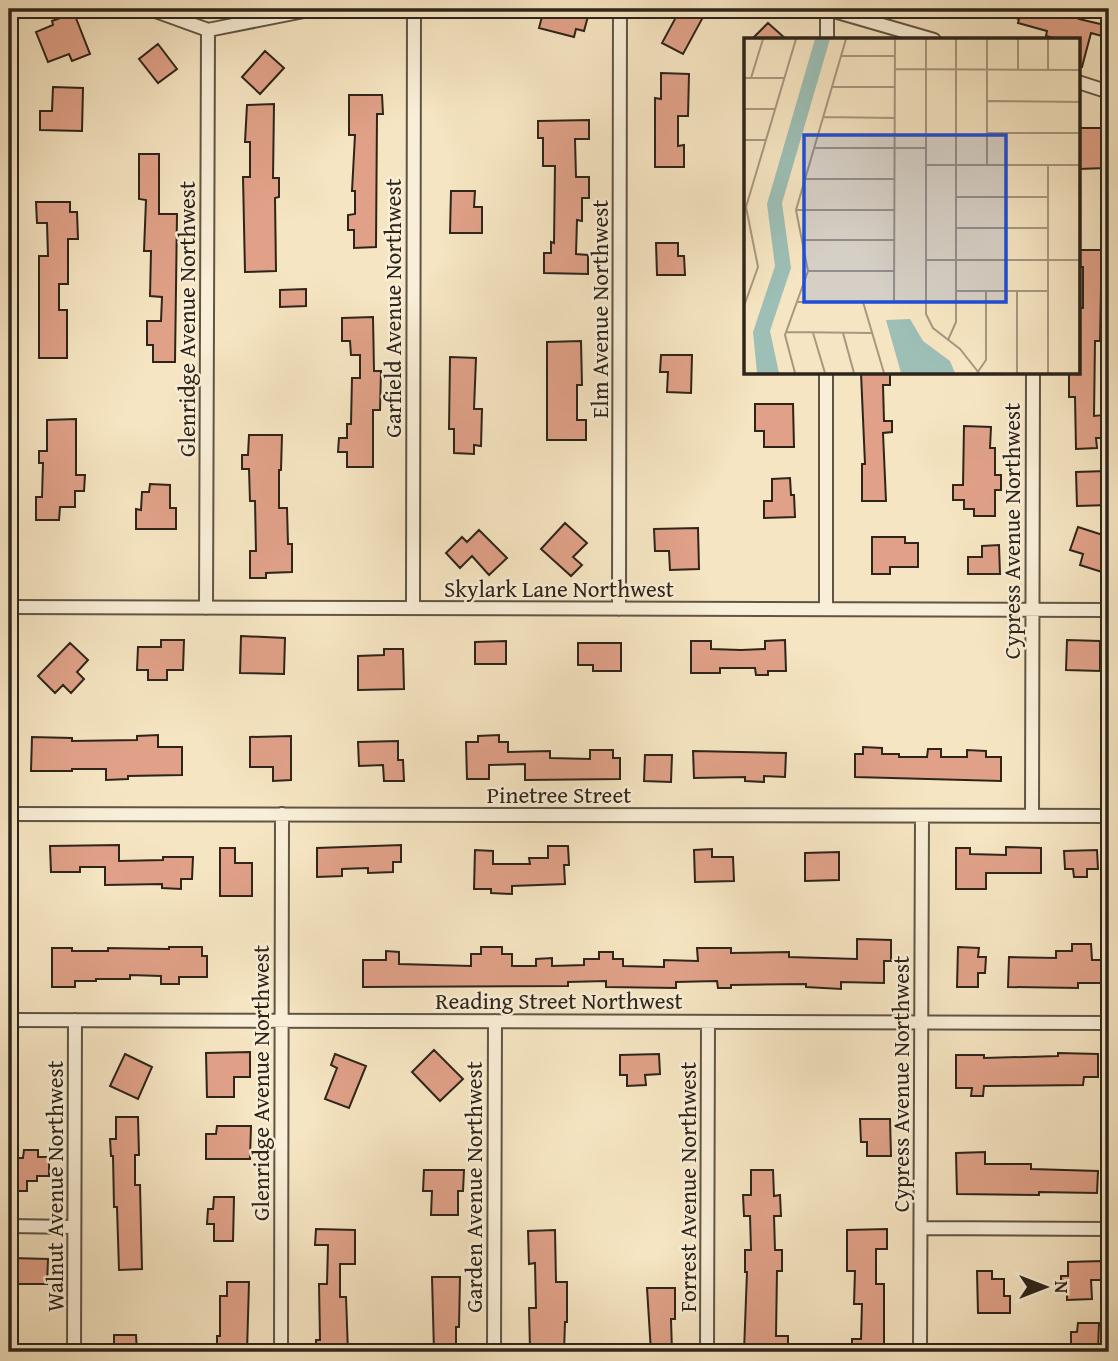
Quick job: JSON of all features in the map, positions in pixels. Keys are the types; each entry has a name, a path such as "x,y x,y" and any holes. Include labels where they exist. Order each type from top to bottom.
{"street":[{"path":"150,9 208,30 314,9"},
{"name":"Garfield Avenue Northwest","path":"413,608 414,9"},
{"name":"Elm Avenue Northwest","path":"619,609 620,9"},
{"path":"827,38 827,9 927,38"},
{"name":"Glenridge Avenue Northwest","path":"206,608 208,30"},
{"path":"1080,83 1109,92"},
{"path":"826,374 826,609"},
{"name":"Cypress Avenue Northwest","path":"1032,816 1033,374"},
{"name":"Skylark Lane Northwest","path":"9,607 1109,610"},
{"name":"Pinetree Street","path":"9,814 1109,816"},
{"name":"Glenridge Avenue Northwest","path":"281,1352 282,814"},
{"name":"Cypress Avenue Northwest","path":"920,1352 922,816"},
{"name":"Reading Street Northwest","path":"9,1020 1109,1023"},
{"name":"Walnut Avenue Northwest","path":"74,1352 75,1020"},
{"name":"Garden Avenue Northwest","path":"494,1352 495,1021"},
{"name":"Forrest Avenue Northwest","path":"707,1352 708,1022"},
{"path":"9,1226 74,1227"},
{"path":"921,1228 1109,1229"}],"building":[{"path":"544,9 590,9 584,31 576,29 574,37 539,28"},
{"path":"657,9 684,9 702,19 683,54 662,43 675,19"},
{"path":"998,9 1074,9 1081,11 1079,19 1109,26 1109,38 1091,33 1080,67 1080,38 1046,36 1047,31 1018,23 1019,19 997,13"},
{"path":"74,13 90,54 72,61 69,54 48,62 36,32 53,25 52,21"},
{"path":"768,23 785,38 753,38"},
{"path":"158,44 177,69 158,83 139,59"},
{"path":"265,51 284,68 260,94 242,77"},
{"path":"661,73 689,74 688,116 678,116 678,146 684,145 684,167 655,167 655,98 661,99"},
{"path":"53,87 83,88 82,131 40,130 40,111 52,111"},
{"path":"349,95 382,95 383,114 377,114 376,247 354,248 354,230 348,230 348,215 355,214 355,191 352,191 355,135 349,135"},
{"path":"274,104 273,178 279,178 279,197 275,198 276,271 245,272 243,177 250,177 250,142 245,142 247,105"},
{"path":"589,120 589,139 575,139 576,177 589,177 589,198 582,198 582,221 577,220 576,254 588,255 588,274 544,273 544,253 551,253 551,242 554,243 555,166 543,166 543,138 538,138 538,121"},
{"path":"1080,128 1105,128 1106,168 1080,169"},
{"path":"139,154 159,154 159,214 177,214 175,362 153,362 153,345 147,345 147,321 161,321 162,297 150,296 151,251 144,251 146,200 139,199"},
{"path":"451,191 475,191 474,207 482,207 482,233 450,233"},
{"path":"36,202 70,202 70,212 77,212 78,239 68,239 68,284 59,284 59,310 67,310 67,358 39,358 39,256 48,256 47,223 37,223"},
{"path":"656,243 678,243 678,256 684,256 685,275 657,275"},
{"path":"1080,250 1105,250 1105,263 1109,263 1109,279 1104,279 1104,288 1101,288 1100,341 1095,341 1094,416 1103,415 1104,438 1096,438 1097,448 1076,449 1075,397 1069,397 1069,374 1080,374 1083,267 1080,267"},
{"path":"306,289 306,306 280,307 280,290"},
{"path":"373,317 374,371 381,371 380,410 373,410 373,467 347,467 347,452 338,452 339,438 347,438 347,424 351,424 352,378 360,378 360,355 351,355 350,341 342,341 342,318"},
{"path":"581,341 582,385 577,385 577,420 586,420 586,440 547,440 547,342"},
{"path":"661,355 692,355 691,393 667,392 668,372 660,372"},
{"path":"450,357 476,358 474,409 482,409 481,446 474,445 474,454 454,453 454,429 449,429"},
{"path":"861,374 890,374 890,385 883,385 884,421 892,421 892,432 883,433 886,501 862,501 862,464 865,464"},
{"path":"755,404 793,404 794,447 764,447 764,431 755,431"},
{"path":"76,419 76,475 85,475 84,491 75,491 75,507 60,507 59,520 36,520 36,497 42,497 43,463 39,463 39,451 47,451 47,420"},
{"path":"964,426 991,427 990,448 995,448 995,475 1001,475 1001,490 995,490 995,516 974,516 974,509 964,509 964,500 953,500 953,485 963,485"},
{"path":"249,435 282,435 279,508 287,508 288,544 292,544 292,572 266,573 266,578 250,578 250,551 256,551 255,501 250,501 249,469 242,469 242,455 248,455"},
{"path":"1106,471 1109,505 1077,506 1076,472"},
{"path":"790,478 795,517 764,518 764,501 772,501 772,479"},
{"path":"150,484 170,485 170,508 176,508 176,529 136,529 136,509 141,510 142,492 149,492"},
{"path":"565,523 587,543 573,557 582,565 571,576 541,549"},
{"path":"1078,527 1109,537 1109,551 1102,572 1080,565 1083,554 1070,550"},
{"path":"698,528 699,569 670,570 669,551 655,551 654,529"},
{"path":"479,530 507,558 489,575 472,556 460,568 446,553 462,537 467,542"},
{"path":"872,537 905,537 905,543 918,543 918,567 890,567 890,574 872,574"},
{"path":"999,545 1000,574 968,574 968,557 982,557 982,546"},
{"path":"241,636 285,638 284,674 240,673"},
{"path":"161,640 184,640 183,670 167,670 167,680 148,680 148,670 137,670 138,647 161,647"},
{"path":"785,640 786,671 768,671 768,675 756,675 755,668 720,668 720,673 691,673 691,641 711,641 711,649 741,650 765,649 765,641"},
{"path":"1067,640 1100,641 1100,671 1066,670"},
{"path":"506,641 506,664 475,664 475,642"},
{"path":"70,643 88,660 77,672 84,679 71,693 63,685 55,693 38,676"},
{"path":"578,643 621,643 621,671 593,671 593,665 578,665"},
{"path":"384,649 403,649 404,689 358,690 358,656 384,655"},
{"path":"158,735 158,747 182,747 182,775 128,776 128,779 106,780 106,769 31,771 32,737 72,738 72,741 137,740 137,736"},
{"path":"499,735 499,742 508,742 508,752 550,751 550,758 590,759 590,750 613,750 613,758 620,758 620,779 525,780 525,764 489,765 489,779 467,779 466,742 478,742 478,736"},
{"path":"291,736 291,780 273,781 273,767 250,767 250,737"},
{"path":"398,741 398,760 403,760 404,781 384,781 383,765 359,766 358,742"},
{"path":"863,747 882,748 882,754 899,754 899,757 927,757 928,749 941,749 941,757 967,757 967,750 986,751 986,757 1001,757 1001,781 855,777 855,754 863,754"},
{"path":"693,751 786,753 785,777 764,776 764,782 745,781 745,777 694,778"},
{"path":"645,755 672,755 671,782 644,781"},
{"path":"119,845 119,861 193,857 192,879 181,879 181,889 162,888 162,884 105,885 105,867 80,867 80,872 51,872 50,846"},
{"path":"401,845 401,862 393,862 393,872 368,873 368,868 342,869 342,876 317,877 317,848"},
{"path":"548,846 568,846 569,865 564,865 565,884 512,886 512,894 491,893 491,889 474,889 475,850 493,851 493,864 530,864 529,858 548,858"},
{"path":"1006,847 1041,848 1041,873 986,873 986,889 956,889 956,848 970,848 970,854 1006,855"},
{"path":"220,848 235,848 235,863 252,863 252,896 220,896"},
{"path":"712,849 712,857 733,857 734,881 695,882 694,850"},
{"path":"1097,850 1098,869 1087,869 1087,877 1074,877 1073,869 1065,869 1064,851"},
{"path":"839,852 839,880 805,881 805,853"},
{"path":"857,939 891,940 891,961 884,961 884,983 841,982 841,989 806,987 806,984 731,985 731,988 718,988 717,981 676,982 676,988 606,987 606,981 568,982 568,986 363,987 363,960 386,960 386,951 399,952 399,964 471,966 471,954 481,954 481,947 502,947 502,954 512,954 512,966 536,966 536,959 552,958 552,966 584,965 584,959 599,959 599,952 613,952 613,959 623,959 623,966 664,967 664,960 698,961 697,948 731,948 731,953 789,952 789,957 857,959"},
{"path":"1072,944 1091,944 1092,960 1101,960 1102,983 1078,983 1078,988 1008,987 1009,957 1056,958 1056,951 1072,951"},
{"path":"202,947 202,956 207,956 207,977 179,977 179,984 161,984 161,976 130,975 130,979 75,981 75,987 52,987 52,948 108,951 108,948"},
{"path":"958,947 979,948 978,957 986,957 985,973 978,973 978,987 957,987"},
{"path":"434,1050 463,1079 440,1101 412,1072"},
{"path":"250,1052 250,1077 234,1077 234,1097 207,1097 206,1053"},
{"path":"1058,1053 1098,1054 1098,1077 1084,1077 1083,1085 984,1086 983,1096 971,1096 972,1088 956,1088 956,1055 984,1055 984,1058 1058,1056"},
{"path":"125,1054 152,1067 138,1099 110,1086"},
{"path":"335,1054 366,1066 349,1108 325,1099 337,1068 331,1065"},
{"path":"659,1054 660,1074 645,1075 646,1085 627,1086 627,1075 620,1075 620,1055"},
{"path":"116,1117 138,1117 139,1155 135,1155 135,1185 140,1185 142,1269 119,1270 117,1207 114,1207 110,1139 116,1139"},
{"path":"860,1119 890,1119 891,1156 867,1156 867,1142 861,1142"},
{"path":"217,1126 251,1126 250,1159 206,1159 206,1134 216,1134"},
{"path":"24,1150 38,1150 38,1157 49,1157 49,1176 37,1176 37,1181 27,1181 27,1191 14,1191 15,1158 23,1158"},
{"path":"985,1152 985,1164 1031,1164 1031,1169 1098,1171 1097,1193 957,1194 956,1153"},
{"path":"424,1170 464,1170 463,1191 458,1191 458,1215 431,1215 432,1191 423,1191"},
{"path":"751,1170 773,1170 774,1196 780,1195 781,1216 774,1216 775,1250 782,1250 782,1271 777,1271 776,1336 788,1336 788,1352 744,1352 747,1272 745,1250 751,1250 750,1216 744,1216 743,1195 751,1195"},
{"path":"214,1197 234,1197 233,1241 214,1241 214,1224 207,1224 208,1209 213,1209"},
{"path":"316,1229 355,1230 355,1264 340,1264 340,1297 346,1297 348,1352 316,1352 316,1340 320,1340 319,1284 327,1284 328,1245 315,1245"},
{"path":"887,1229 887,1249 876,1249 876,1284 884,1284 884,1352 852,1352 852,1339 861,1339 862,1304 854,1304 855,1271 847,1271 847,1230"},
{"path":"555,1230 556,1282 567,1282 564,1352 533,1352 533,1349 530,1349 529,1308 536,1308 535,1263 529,1264 528,1231"},
{"path":"12,1258 48,1259 47,1284 12,1284"},
{"path":"1102,1261 1102,1280 1091,1280 1092,1299 1067,1300 1067,1291 1061,1291 1061,1276 1068,1276 1068,1262"},
{"path":"977,1271 992,1271 992,1279 1004,1279 1004,1296 1010,1296 1010,1313 978,1313"},
{"path":"432,1277 460,1277 456,1352 434,1352"},
{"path":"227,1282 249,1282 247,1352 217,1352 217,1336 220,1336 220,1296 227,1296"},
{"path":"647,1288 675,1288 675,1319 671,1319 672,1352 651,1352"},
{"path":"1078,1323 1099,1323 1098,1352 1078,1352 1078,1347 1071,1347 1071,1332 1077,1332"},
{"path":"114,1335 136,1335 137,1352 114,1352"}]}
